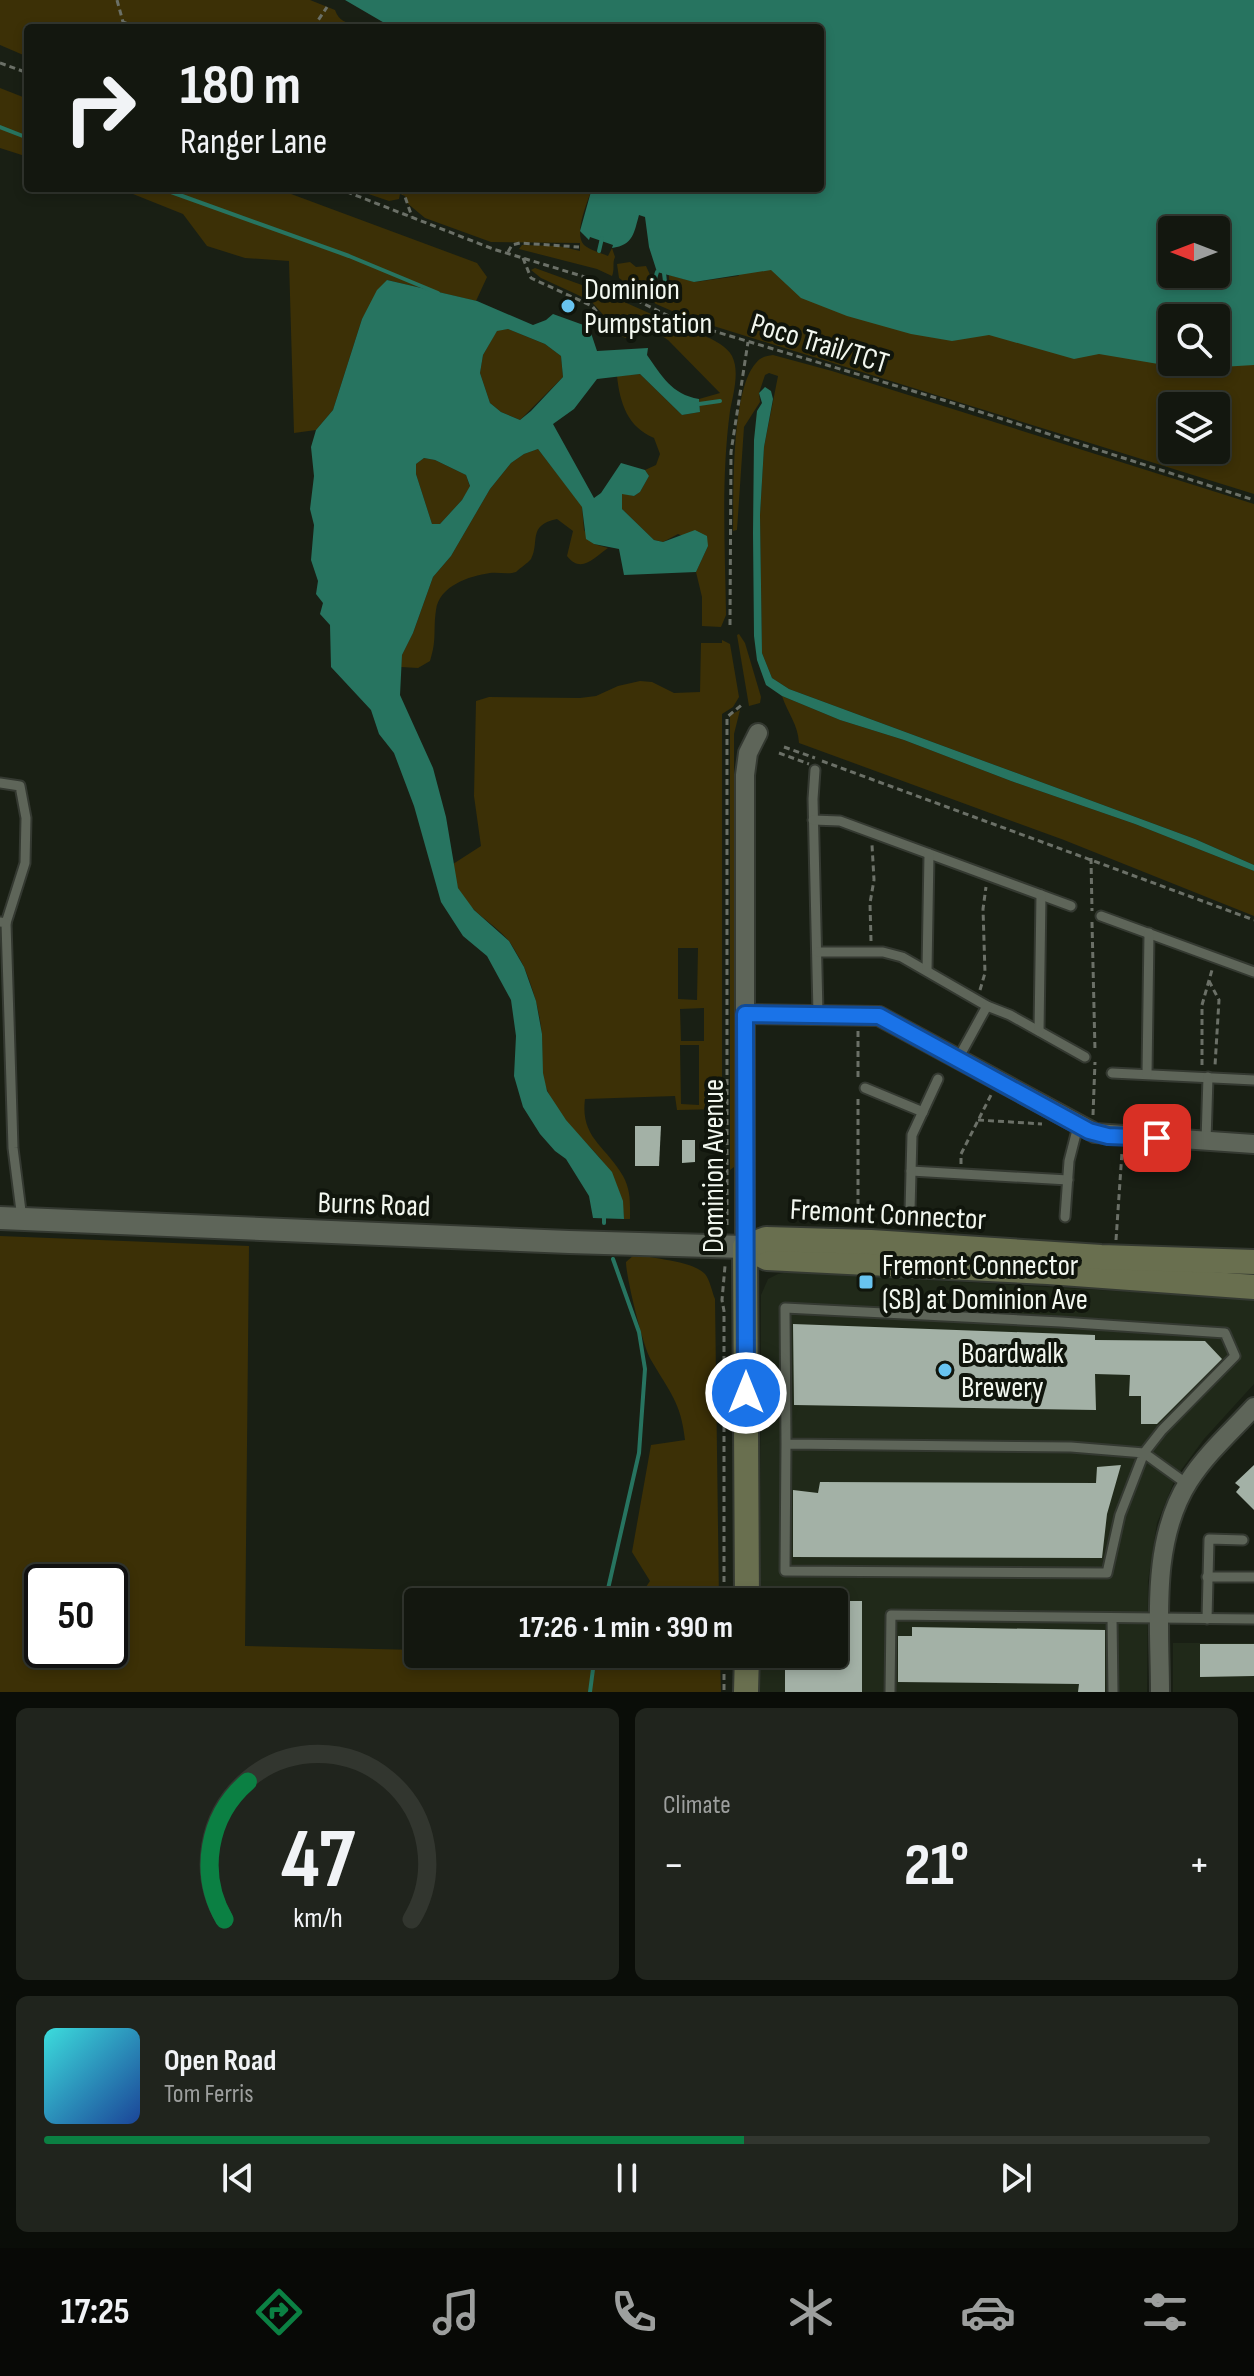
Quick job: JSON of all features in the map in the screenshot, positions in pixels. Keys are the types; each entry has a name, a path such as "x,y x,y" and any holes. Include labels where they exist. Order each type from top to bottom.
{"main road":[{"name":"Fremont Connector","path":"745,1247 766,1239 871,1242 1101,1257 1254,1262"},
{"name":"Fremont Connector","path":"745,1247 767,1258 1048,1272 1254,1287"},
{"name":"Dominion Avenue","path":"745,1247 747,1588"},
{"path":"746,1692 747,1668"}],"street":[{"name":"Dominion Avenue","path":"745,1247 745,775 748,753 758,733"},
{"path":"745,1014 879,1016 1108,1136 1254,1144"},
{"name":"Burns Road","path":"11,1218 745,1247"},
{"path":"1160,1692 1160,1618 1166,1538 1173,1511 1204,1460 1254,1407"}],"lane":[{"path":"815,770 813,820 818,1013"},
{"path":"0,783 20,786 26,818 25,863 3,923 4,1016 13,1148 11,1218"},
{"path":"813,820 840,821 1071,906"},
{"path":"927,970 929,854"},
{"path":"1039,1031 1041,895"},
{"path":"1101,916 1254,972"},
{"path":"1147,1074 1149,933"},
{"path":"818,952 895,954 1085,1057"},
{"path":"959,1057 987,1006"},
{"path":"1112,1073 1254,1080"},
{"path":"1206,1141 1208,1077"},
{"path":"910,1210 912,1135 938,1079"},
{"path":"865,1088 923,1112"},
{"path":"1065,1217 1071,1150 1086,1123"},
{"path":"911,1171 1068,1180"},
{"path":"785,1308 1225,1333 1235,1356 1162,1430 1144,1453 1120,1515 1107,1573 785,1571 785,1308"},
{"path":"786,1444 1071,1447 1144,1453 1187,1484"},
{"path":"1207,1619 1209,1539 1243,1540"},
{"path":"1207,1577 1254,1577"},
{"path":"890,1692 891,1615 1254,1619"},
{"path":"1112,1618 1113,1692"}],"path":[{"path":"117,0 123,22 128,24"},
{"path":"316,24 327,7"},
{"path":"0,63 24,72"},
{"name":"Poco Trail/TCT","path":"347,192 508,254 595,280 677,320 943,400 1254,500"},
{"path":"403,192 412,217"},
{"path":"508,254 512,245 520,243 579,247"},
{"path":"523,258 531,278 592,306 616,336"},
{"path":"730,625 731,452 748,342"},
{"path":"727,1225 727,717 744,703"},
{"path":"784,747 1254,920"},
{"path":"779,753 810,764 810,770 815,770"},
{"path":"869,952 873,932 871,853 875,834"},
{"path":"1086,1123 1095,1053 1091,858"},
{"path":"976,998 984,979 985,892 993,877"},
{"path":"1208,1077 1202,1005 1216,958"},
{"path":"1208,1077 1219,1000 1209,981"},
{"path":"858,1029 858,1223"},
{"path":"961,1173 961,1154 991,1095"},
{"path":"978,1120 1044,1124"},
{"path":"1116,1240 1122,1152"},
{"path":"724,1588 722,1300 725,1265"},
{"path":"724,1668 724,1692"}],"shaded area":[{"path":"0,0 310,0 335,10 343,21 363,24 24,24 24,55 0,45"},
{"path":"0,88 24,97 24,156 0,148"},
{"path":"128,192 286,192 477,263 487,277 476,301 387,280 362,319 333,410 316,430 294,433 289,261 245,258 207,246 183,214"},
{"path":"363,192 591,192 581,225 581,240 586,247 608,256 612,248 615,257 613,273 612,276 597,269 519,249 522,245 559,246 580,251 580,243 491,242 425,218 407,203 405,196 400,194 399,199 389,201"},
{"path":"1158,231 1158,288 1230,288 1230,270 1254,263 1254,494 688,318 656,304 619,278 617,264 630,262 636,267 646,266 651,277 649,288 662,292 663,299 670,300 669,275 695,282 738,276 743,271"},
{"path":"535,268 604,293 667,321 667,324 711,339 732,356 736,376 727,436 724,538 726,615 721,627 702,626 702,597 696,572 708,546 678,534 663,542 654,540 622,509 622,493 634,496 640,492 649,476 645,470 656,465 660,454 654,438 638,428 627,413 617,376 640,374 682,415 700,412 699,399 720,393 668,340 643,321 638,320 628,339 623,337 591,301 541,278 531,270"},
{"path":"508,329 545,344 561,356 563,377 520,420 501,412 490,403 480,373 483,355 497,330"},
{"path":"773,355 1254,504 1254,865 1195,839 789,689 772,678 762,653 760,515 764,447 778,376 769,373 765,375 759,393 760,402 744,427 737,530 733,531 734,468 742,395 756,363"},
{"path":"538,449 582,506 584,530 594,544 608,548 593,560 577,564 567,556 573,531 557,519 542,525 536,535 531,559 516,572 473,577 456,584 443,595 436,610 430,661 418,668 401,667 402,655 433,577 451,556 490,489 511,463"},
{"path":"424,458 466,475 470,487 440,524 432,524 416,474 416,464"},
{"path":"737,635 745,643 761,697 760,703 749,706"},
{"path":"722,640 730,644 739,697 733,707 722,714 722,1109 677,1110 675,1096 585,1099 584,1112 590,1133 623,1176 627,1187 630,1219 624,1219 621,1197 614,1179 605,1164 569,1124 545,1086 540,1020 524,967 509,941 468,904 456,882 453,864 481,846 474,796 476,701 489,697 580,698 596,696 640,681 652,682 674,693 700,692 701,643 722,643","holes":["678,948 698,948 697,1000 678,999","704,1008 704,1041 681,1041 680,1009","680,1045 699,1045 699,1105 681,1104"]},
{"path":"782,696 840,720 904,740 1135,824 1254,871 1254,916 1064,840 799,743"},
{"path":"740,710 734,734 734,1167 730,1170 730,715"},
{"path":"0,1236 249,1246 245,1646 404,1650 404,1668 720,1668 721,1692 0,1692"},
{"path":"635,1254 683,1263 705,1274 715,1299 719,1588 645,1588 650,1581 632,1552 651,1445 685,1440 677,1406 648,1353 626,1262"},
{"path":"788,1272 1254,1299 1254,1384 1204,1439 1176,1477 1157,1523 1148,1581 1147,1692 760,1692 760,1668 848,1668 848,1588 760,1588 761,1295 768,1279"},
{"path":"1173,1643 1254,1643 1254,1692 1173,1692"}],"water":[{"path":"345,0 1254,0 1254,365 1230,366 1230,304 1158,304 1158,364 1099,354 1074,359 989,335 952,341 911,334 847,316 801,298 771,270 694,282 657,272 649,247 645,217 639,215 632,237 625,244 612,248 613,245 590,237 589,240 580,231 591,192 824,192 824,24 386,24"},
{"path":"387,280 477,301 533,325 553,314 589,327 597,351 648,348 647,355 668,383 681,393 699,399 700,412 682,415 640,374 597,379 574,409 553,424 594,498 601,493 621,463 645,470 649,476 640,492 634,496 622,494 622,509 654,540 663,542 695,530 707,536 708,546 696,572 624,575 619,549 594,544 586,539 582,507 538,449 511,463 490,489 451,556 433,577 402,655 400,695 433,768 446,817 458,888 474,910 509,941 524,967 536,1001 547,1091 566,1120 612,1172 623,1201 624,1219 593,1218 589,1196 566,1159 540,1134 523,1107 514,1076 516,1036 511,1000 487,956 463,936 441,902 414,806 394,753 379,734 371,710 331,667 330,625 320,614 323,603 316,594 318,581 311,560 314,525 310,509 314,476 311,447 316,430 333,410 362,319 377,290","holes":["508,329 545,344 561,356 563,377 520,420 501,412 490,403 480,373 483,355 497,331","424,458 466,475 470,486 440,524 432,524 416,474 416,464"]},
{"path":"765,387 771,391 773,399 764,447 760,515 762,653 772,678 789,689 1195,839 1254,865 1254,871 1135,824 904,740 840,720 782,696 766,685 757,660 754,636 753,533 754,440 757,411 762,403 759,393"}],"building":[{"path":"635,1126 661,1126 659,1166 635,1166"},
{"path":"682,1140 695,1140 695,1162 682,1163"},
{"name":"Boardwalk Brewery","path":"793,1324 1095,1335 1095,1340 1205,1341 1222,1359 1157,1424 1141,1424 1141,1396 1129,1396 1130,1375 1095,1374 1096,1410 794,1405"},
{"path":"1121,1465 1107,1514 1102,1558 793,1557 793,1490 818,1493 820,1482 1096,1483 1097,1467"},
{"path":"1254,1465 1254,1510 1236,1492 1240,1487 1235,1483"},
{"path":"848,1601 862,1601 862,1692 785,1692 785,1668 848,1668"},
{"path":"912,1627 1105,1630 1105,1692 1078,1692 1079,1684 898,1682 898,1636 912,1636"},
{"path":"1200,1644 1254,1644 1254,1676 1200,1677"}],"waterway":[{"path":"0,127 24,136"},
{"path":"171,192 349,256 438,293"},
{"path":"599,251 602,238"},
{"path":"652,289 657,272"},
{"path":"664,273 667,299"},
{"path":"699,404 720,401"},
{"path":"604,1213 604,1223"},
{"path":"608,1588 639,1453 645,1369 639,1332 613,1259"},
{"path":"590,1692 593,1668"}],"place":[{"name":"Dominion Pumpstation","path":"568,306"},
{"name":"Fremont Connector (SB) at Dominion Ave","path":"866,1282"},
{"name":"Boardwalk Brewery","path":"945,1370"}],"route":[{"path":"746,1393 745,1014 879,1016 959,1057 1089,1131 1108,1136 1157,1138"}]}
